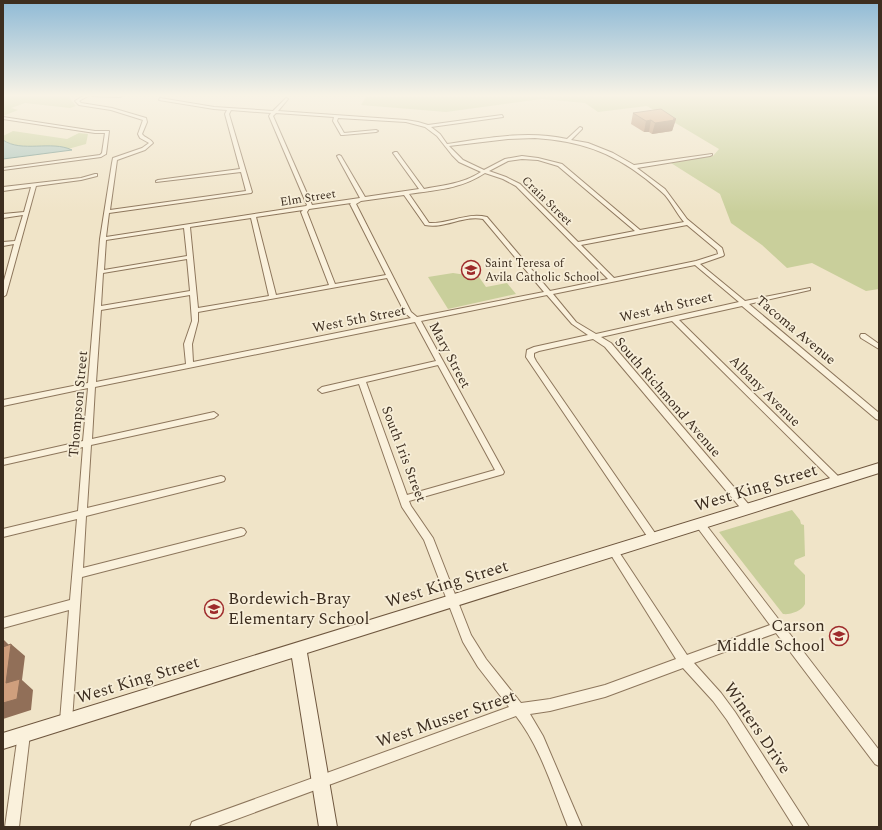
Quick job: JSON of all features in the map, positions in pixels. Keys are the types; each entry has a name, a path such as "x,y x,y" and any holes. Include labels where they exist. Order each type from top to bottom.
{"street":[{"path":"3,169 101,156 104,154 107,135"},
{"name":"Thompson Street","path":"66,721 76,603 81,514 93,385 103,239 114,159 149,146 151,143 149,140 140,135"},
{"path":"107,212 249,192 233,135"},
{"path":"279,135 310,205 304,212 333,286"},
{"name":"Crain Street","path":"438,135 462,161 518,185 612,279"},
{"path":"568,140 573,135"},
{"path":"447,145 515,136 546,136 568,140 606,151 632,167 664,191 689,223 576,244"},
{"path":"395,153 423,191"},
{"path":"632,167 710,155"},
{"path":"339,156 362,198 357,201"},
{"name":"Elm Street","path":"103,239 462,184 487,171 500,162 536,159 560,165 639,232"},
{"path":"158,181 243,170"},
{"path":"3,189 86,178 95,175"},
{"path":"3,295 6,275 18,242 34,185"},
{"name":"South Richmond Avenue","path":"406,193 427,224 476,217 485,218 547,293 574,322 608,345 747,509"},
{"name":"Mary Street","path":"357,201 353,204 408,313 417,320 500,472 491,476 404,499"},
{"path":"3,216 26,213"},
{"path":"253,216 273,297"},
{"name":"West 5th Street","path":"3,403 417,320 719,257 721,252 720,249 689,223"},
{"path":"187,226 195,311 195,321 188,344 190,366"},
{"path":"3,244 18,242"},
{"path":"101,272 190,257"},
{"name":"Tacoma Avenue","path":"696,263 879,417"},
{"path":"195,311 389,276"},
{"name":"West 4th Street","path":"654,539 533,362 530,357 530,352 537,349 808,289"},
{"path":"98,309 194,292"},
{"name":"Albany Avenue","path":"674,319 838,481"},
{"path":"863,336 879,348"},
{"path":"322,390 440,362"},
{"name":"South Iris Street","path":"362,381 407,507 428,538 467,638 482,663 530,724 539,740 575,827"},
{"path":"3,462 214,416"},
{"name":"West King Street","path":"3,741 298,648 614,552 879,468"},
{"path":"3,533 221,479"},
{"path":"700,524 879,760"},
{"path":"77,574 241,532"},
{"name":"Winters Drive","path":"614,552 684,662 718,697 802,827"},
{"path":"3,623 76,603"},
{"name":"West Musser Street","path":"197,827 518,710 550,705 590,695 777,627"},
{"path":"298,648 328,827"},
{"path":"12,827 24,734"}],"green space":[{"path":"38,135 67,139 76,135 88,135 86,144 68,149 10,145 3,140 3,136"},
{"path":"695,135 879,135 879,289 866,291 812,263 787,268 762,245 731,223 720,194 671,163 713,156 719,149"},
{"path":"453,273 479,277 486,287 507,283 516,294 448,309 428,277"},
{"path":"792,510 800,520 801,524 804,525 805,556 795,560 794,564 805,575 805,604 796,612 783,614 719,532"}],"water":[{"path":"3,140 19,146 55,146 72,150 3,159"}],"building":[{"path":"11,644 6,683 20,679 17,699 3,703 3,647"}],"place":[{"name":"Saint Teresa of Avila Catholic School","path":"471,270"},
{"name":"Bordewich-Bray Elementary School","path":"214,609"},
{"name":"Carson Middle School","path":"839,636"}]}
